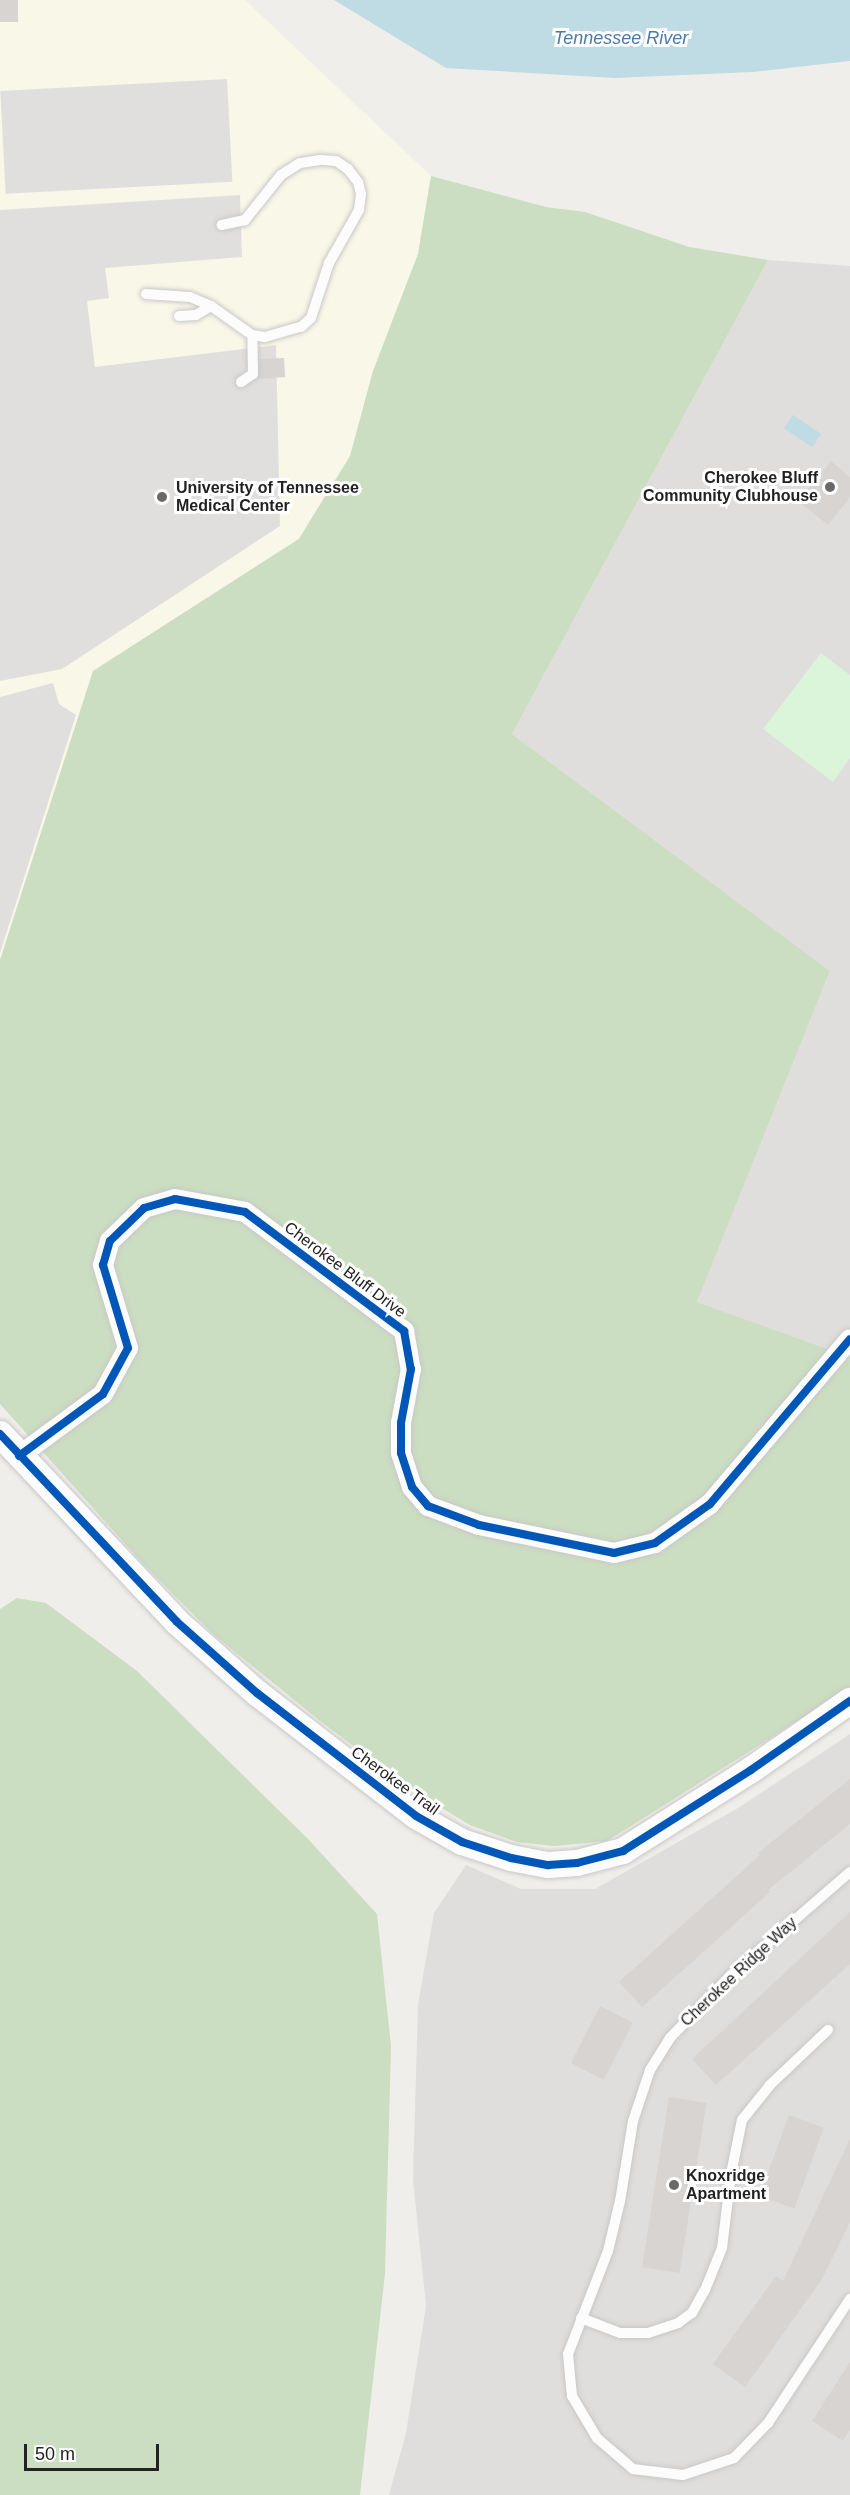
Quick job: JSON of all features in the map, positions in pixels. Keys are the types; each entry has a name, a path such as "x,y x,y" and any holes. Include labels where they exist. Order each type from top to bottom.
{"street":[{"name":"Cherokee Bluff Drive","path":"19,1456 103,1395 128,1348 103,1265 110,1241 144,1208 175,1199 245,1212 404,1331 411,1370 401,1423 401,1453 412,1487 428,1506 479,1525 614,1553 655,1543 710,1504 850,1339"},
{"name":"Cherokee Trail","path":"0,1434 177,1622 257,1693 416,1816 462,1842 511,1858 548,1864 577,1863 623,1851 751,1770 850,1701"}],"lane":[{"path":"146,294 189,297 211,306 252,335 266,338 301,327 311,318 318,303 329,263 359,210 361,195 358,182 348,169 336,161 320,160 300,164 281,175 245,220 222,225"},
{"path":"179,316 196,315 211,306"},
{"path":"241,382 253,374 252,335"},
{"name":"Cherokee Ridge Way","path":"850,1872 730,1976 670,2038 650,2070 633,2121 620,2201 608,2251 568,2354 573,2396 597,2438 633,2469 683,2475 734,2458 768,2424 850,2299"},
{"path":"581,2318 620,2333 648,2333 678,2323 692,2313 705,2290 722,2248 731,2174 742,2120 770,2085 828,2030"}],"shaded area":[{"name":"University of Tennessee Medical Center","path":"0,0 245,0 431,176 418,254 373,371 350,456 298,539 93,671 0,960"},
{"path":"227,79 232,182 6,194 0,91"},
{"path":"240,195 242,257 105,268 109,298 87,301 95,367 276,345 280,526 62,669 0,681 0,210"},
{"path":"768,260 850,266 850,1357 697,1302 830,971 512,734"},
{"path":"53,683 59,704 76,715 0,953 0,697"},
{"path":"850,1734 850,2495 389,2495 406,2433 426,2306 413,2180 418,2005 434,1913 466,1865 521,1889 595,1889 738,1808"}],"green space":[{"path":"431,176 546,207 585,212 689,247 768,260 512,734 830,971 697,1302 850,1357 850,1688 607,1841 554,1846 517,1842 470,1825 410,1789 319,1720 213,1634 145,1566 0,1404 0,960 93,671 299,539 350,456 373,371 418,254"},
{"path":"821,653 850,675 850,758 833,782 763,729"},
{"path":"17,1598 46,1603 137,1671 308,1839 377,1914 391,2046 385,2274 360,2495 0,2495 0,1609"}],"water":[{"name":"Tennessee River","path":"334,0 850,0 850,61 753,72 615,78 446,68"},
{"path":"793,415 821,434 812,447 784,428"}],"building":[{"path":"0,0 18,0 18,22 0,22"},
{"path":"284,358 285,377 258,379 260,359"},
{"name":"Cherokee Bluff Community Clubhouse","path":"831,461 850,477 850,497 828,525 798,501"},
{"path":"850,1779 850,1824 768,1890 770,1892 642,2007 619,1982 760,1855 758,1853"},
{"path":"850,1912 850,1964 716,2085 692,2059"},
{"path":"600,2006 633,2023 604,2080 571,2063"},
{"name":"Knoxridge Apartment","path":"669,2097 707,2103 680,2273 642,2267"},
{"name":"Knoxridge Apartment","path":"789,2115 824,2128 794,2208 760,2196"},
{"path":"850,2139 850,2222 822,2279 745,2387 713,2364 776,2276 783,2281"},
{"path":"850,2362 850,2430 843,2441 812,2421"}],"cycle path":[{"path":"19,1456 103,1394 128,1348 103,1265 110,1241 144,1208 175,1199 245,1212 404,1331 411,1369 401,1423 401,1453 412,1487 428,1506 479,1525 614,1553 655,1543 710,1504 850,1339"},
{"path":"0,1434 177,1622 257,1693 416,1816 462,1842 511,1858 548,1865 577,1863 623,1851 751,1770 850,1701"}],"place":[{"name":"Cherokee Bluff Community Clubhouse","path":"830,487"},
{"name":"University of Tennessee Medical Center","path":"162,497"},
{"name":"Knoxridge Apartment","path":"674,2185"}]}
